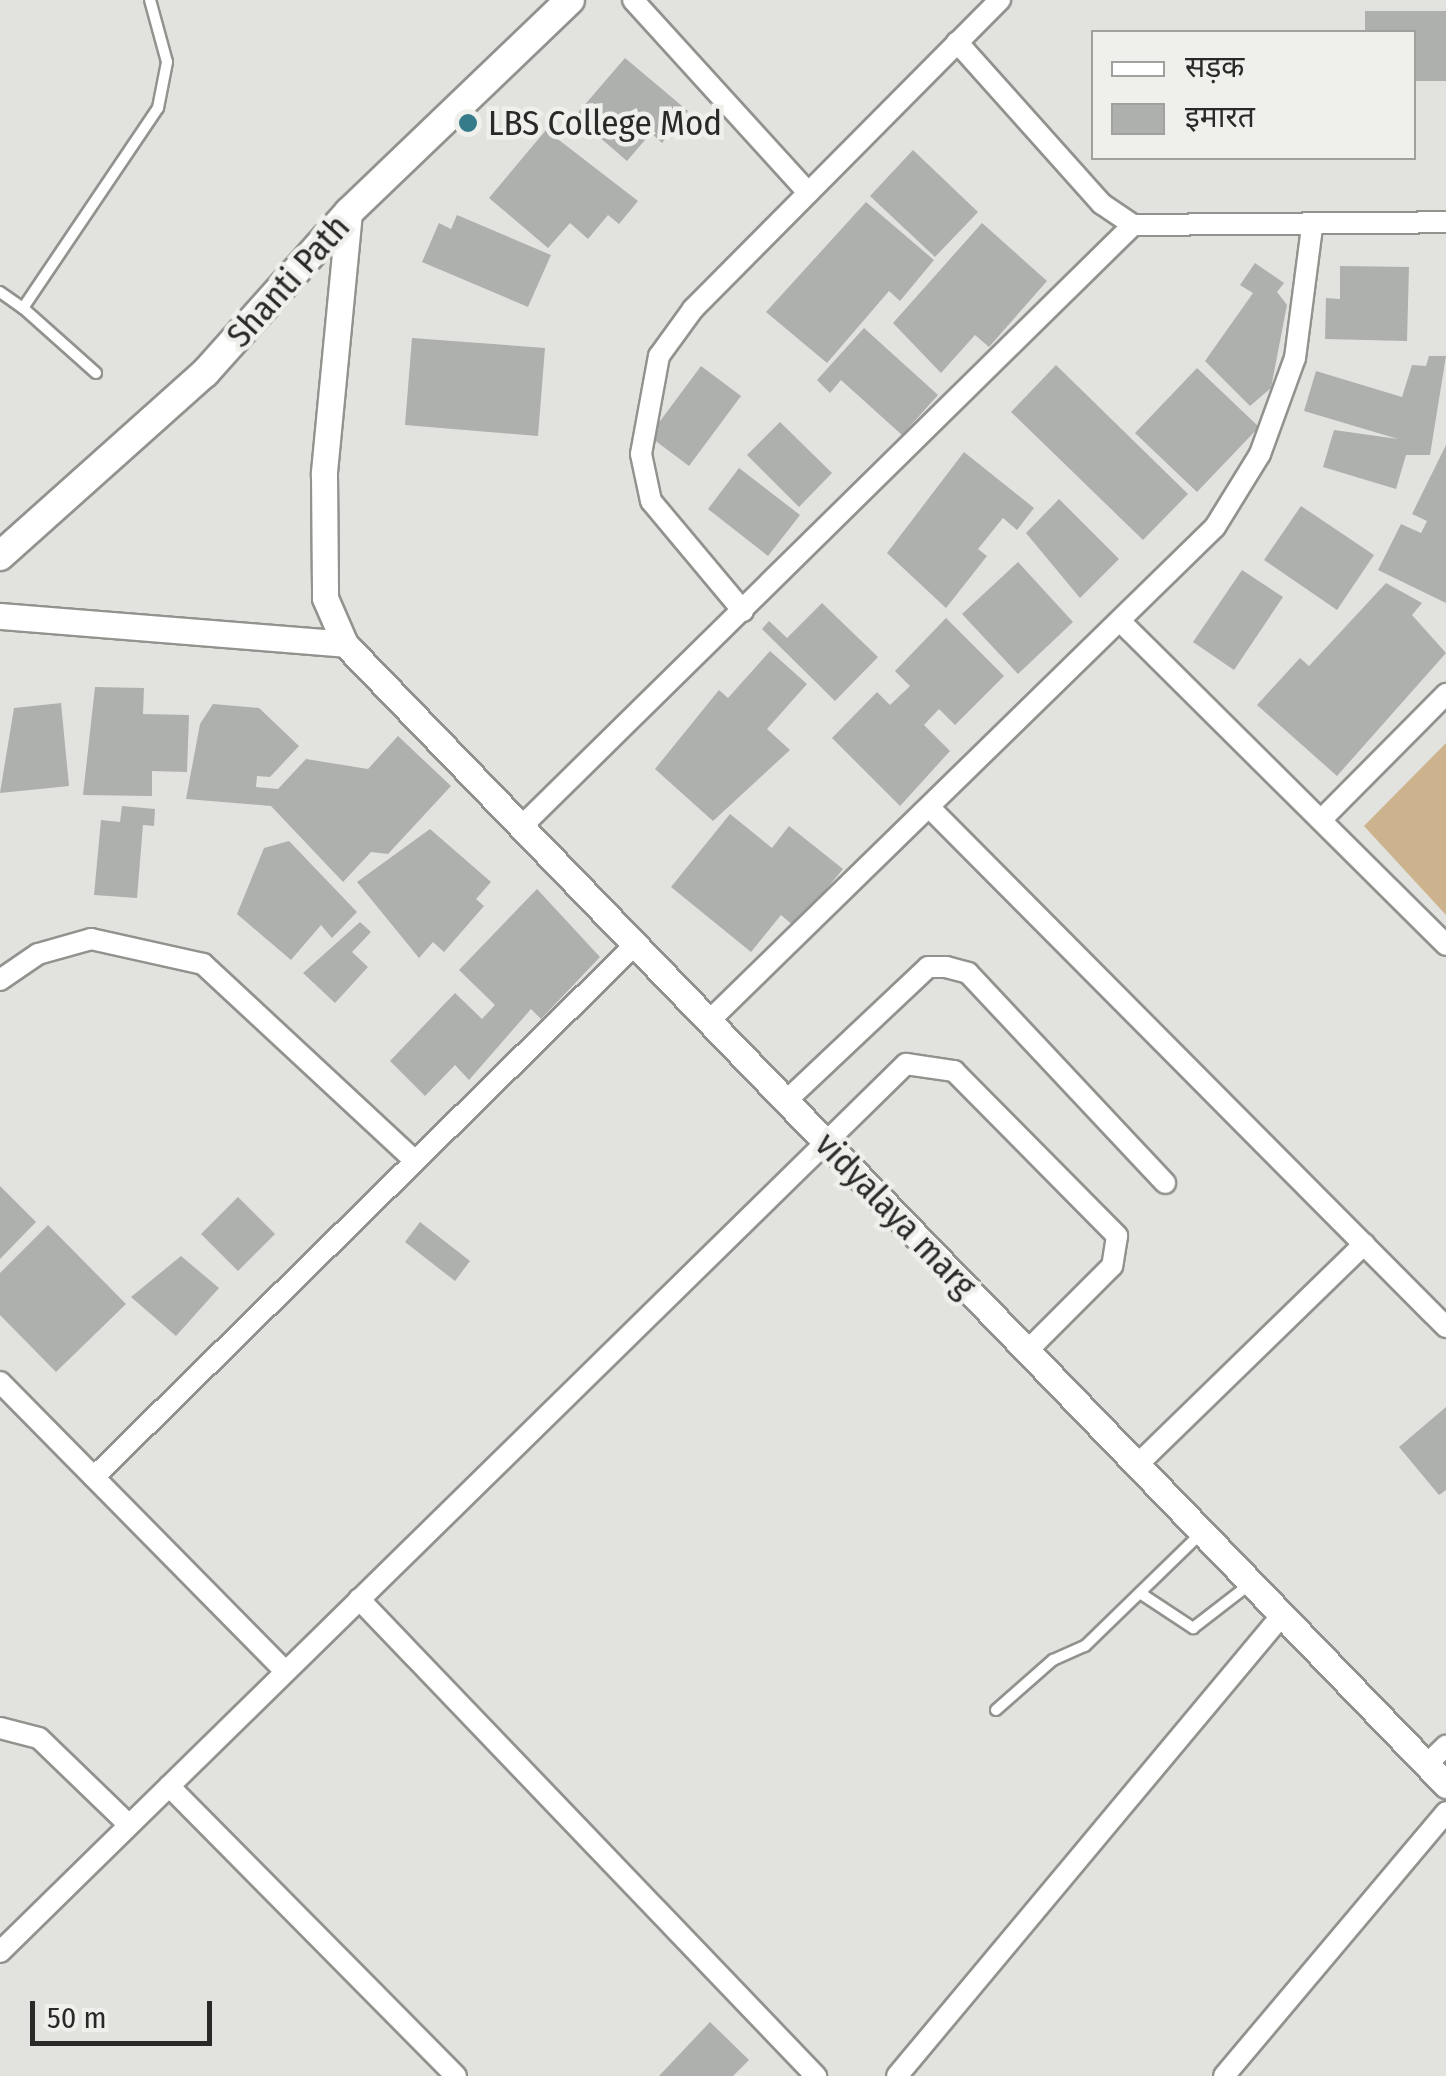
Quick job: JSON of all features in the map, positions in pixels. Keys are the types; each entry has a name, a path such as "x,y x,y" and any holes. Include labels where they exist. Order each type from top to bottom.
{"main road":[{"name":"Shanti Path","path":"0,556 205,373 349,212 570,0"}],"street":[{"path":"632,0 808,192"},
{"path":"743,611 651,501 641,454 644,401 659,356 693,309 1000,0"},
{"path":"957,42 1102,204 1134,225 1312,227 1446,222"},
{"path":"0,616 345,644 325,598 324,474 349,212"},
{"path":"522,827 1134,225"},
{"path":"709,1021 1124,625 1215,527 1260,454 1295,358 1312,227"},
{"path":"1124,625 1323,818 1446,946"},
{"name":"vidyalaya marg","path":"345,644 1446,1786"},
{"path":"1323,818 1446,694"},
{"path":"932,811 1446,1327"},
{"path":"0,980 38,954 91,940 203,964 415,1161"},
{"path":"94,1477 635,945"},
{"path":"786,1101 928,967 946,967 968,972 1165,1183"},
{"path":"0,1952 824,1140 906,1064 926,1060 954,1071 1117,1236 1118,1250 1027,1351"},
{"path":"1137,1465 1364,1244"},
{"path":"0,1382 285,1671"},
{"path":"359,1599 816,2076"},
{"path":"897,2076 1282,1615"},
{"path":"0,1728 39,1738 129,1825"},
{"path":"1426,1765 1446,1746"},
{"path":"169,1786 456,2076"},
{"path":"1224,2076 1446,1812"}],"lane":[{"path":"23,308 158,108 167,62 150,0"},
{"path":"0,292 96,373"},
{"path":"996,1710 1140,1594 1202,1532"},
{"path":"1140,1594 1193,1628 1251,1583"}],"shaded area":[{"path":"1446,743 1446,915 1364,826"}],"building":[{"path":"1365,11 1446,11 1446,81 1416,81 1416,30 1365,30"},
{"path":"625,58 688,111 662,143 651,133 627,161 575,116"},
{"path":"546,130 638,201 619,224 608,215 588,239 570,223 548,248 489,198"},
{"path":"913,150 978,212 935,257 870,196"},
{"path":"866,202 934,260 900,301 889,291 827,363 766,312"},
{"path":"457,215 551,255 528,307 422,262 439,223 451,229"},
{"path":"982,223 1047,281 989,347 975,335 941,373 893,323"},
{"path":"1255,263 1284,283 1277,292 1287,305 1271,388 1250,406 1205,361 1253,293 1240,285"},
{"path":"1340,266 1409,267 1407,341 1325,339 1326,298 1340,299"},
{"path":"864,328 938,395 902,435 841,380 830,393 817,380"},
{"path":"412,338 545,348 538,436 405,425"},
{"path":"1429,356 1446,356 1430,455 1406,455 1396,489 1323,467 1334,430 1398,439 1304,411 1316,371 1402,397 1412,365 1426,366"},
{"path":"1056,365 1188,494 1143,540 1011,412"},
{"path":"701,366 741,396 689,466 649,436"},
{"path":"1197,368 1259,427 1197,492 1135,433"},
{"path":"780,422 832,473 799,507 747,455"},
{"path":"1446,445 1446,603 1378,570 1401,524 1421,533 1427,521 1412,514"},
{"path":"964,452 1034,508 1017,530 1003,518 978,549 987,556 946,608 887,553"},
{"path":"739,468 800,515 768,556 708,509"},
{"path":"1059,499 1119,559 1080,598 1026,533"},
{"path":"1301,506 1374,555 1337,610 1264,560"},
{"path":"1018,562 1073,622 1018,674 962,614"},
{"path":"1242,570 1283,597 1234,670 1193,642"},
{"path":"1386,583 1422,603 1412,615 1446,653 1337,776 1257,705 1300,658 1309,666"},
{"path":"822,603 878,657 835,701 762,629 769,621 787,638"},
{"path":"946,618 1004,676 955,725 939,709 924,725 950,751 900,806 832,738 877,692 890,705 910,686 895,671"},
{"path":"770,651 807,684 767,729 790,750 713,821 655,769 719,690 728,698"},
{"path":"95,687 144,688 143,714 189,715 187,772 152,771 152,796 83,795"},
{"path":"61,703 69,786 0,793 14,708"},
{"path":"213,704 259,708 299,746 270,777 257,776 256,787 278,789 306,759 368,769 398,736 451,786 388,854 371,852 343,882 271,806 186,799 200,724"},
{"path":"122,806 155,809 154,826 143,825 137,898 94,895 101,820 120,822"},
{"path":"730,814 772,848 789,826 843,869 795,927 781,915 751,952 671,887"},
{"path":"430,829 491,882 476,899 484,906 444,952 433,942 419,958 357,882"},
{"path":"289,841 357,912 332,938 321,925 291,960 237,914 264,848"},
{"path":"537,889 600,957 541,1019 531,1009 469,1080 455,1065 425,1096 390,1061 455,993 482,1019 495,1005 459,970"},
{"path":"360,922 371,932 352,952 368,967 335,1003 303,973"},
{"path":"0,1186 36,1222 0,1259"},
{"path":"238,1197 275,1234 238,1271 201,1234"},
{"path":"420,1222 470,1261 455,1281 405,1242"},
{"path":"48,1225 126,1304 56,1372 0,1315 0,1273"},
{"path":"181,1256 219,1288 176,1336 131,1297"},
{"path":"1446,1407 1446,1490 1439,1495 1399,1447"},
{"path":"710,2022 749,2060 733,2076 659,2076"}],"place":[{"name":"LBS College Mod","path":"468,123"}]}
